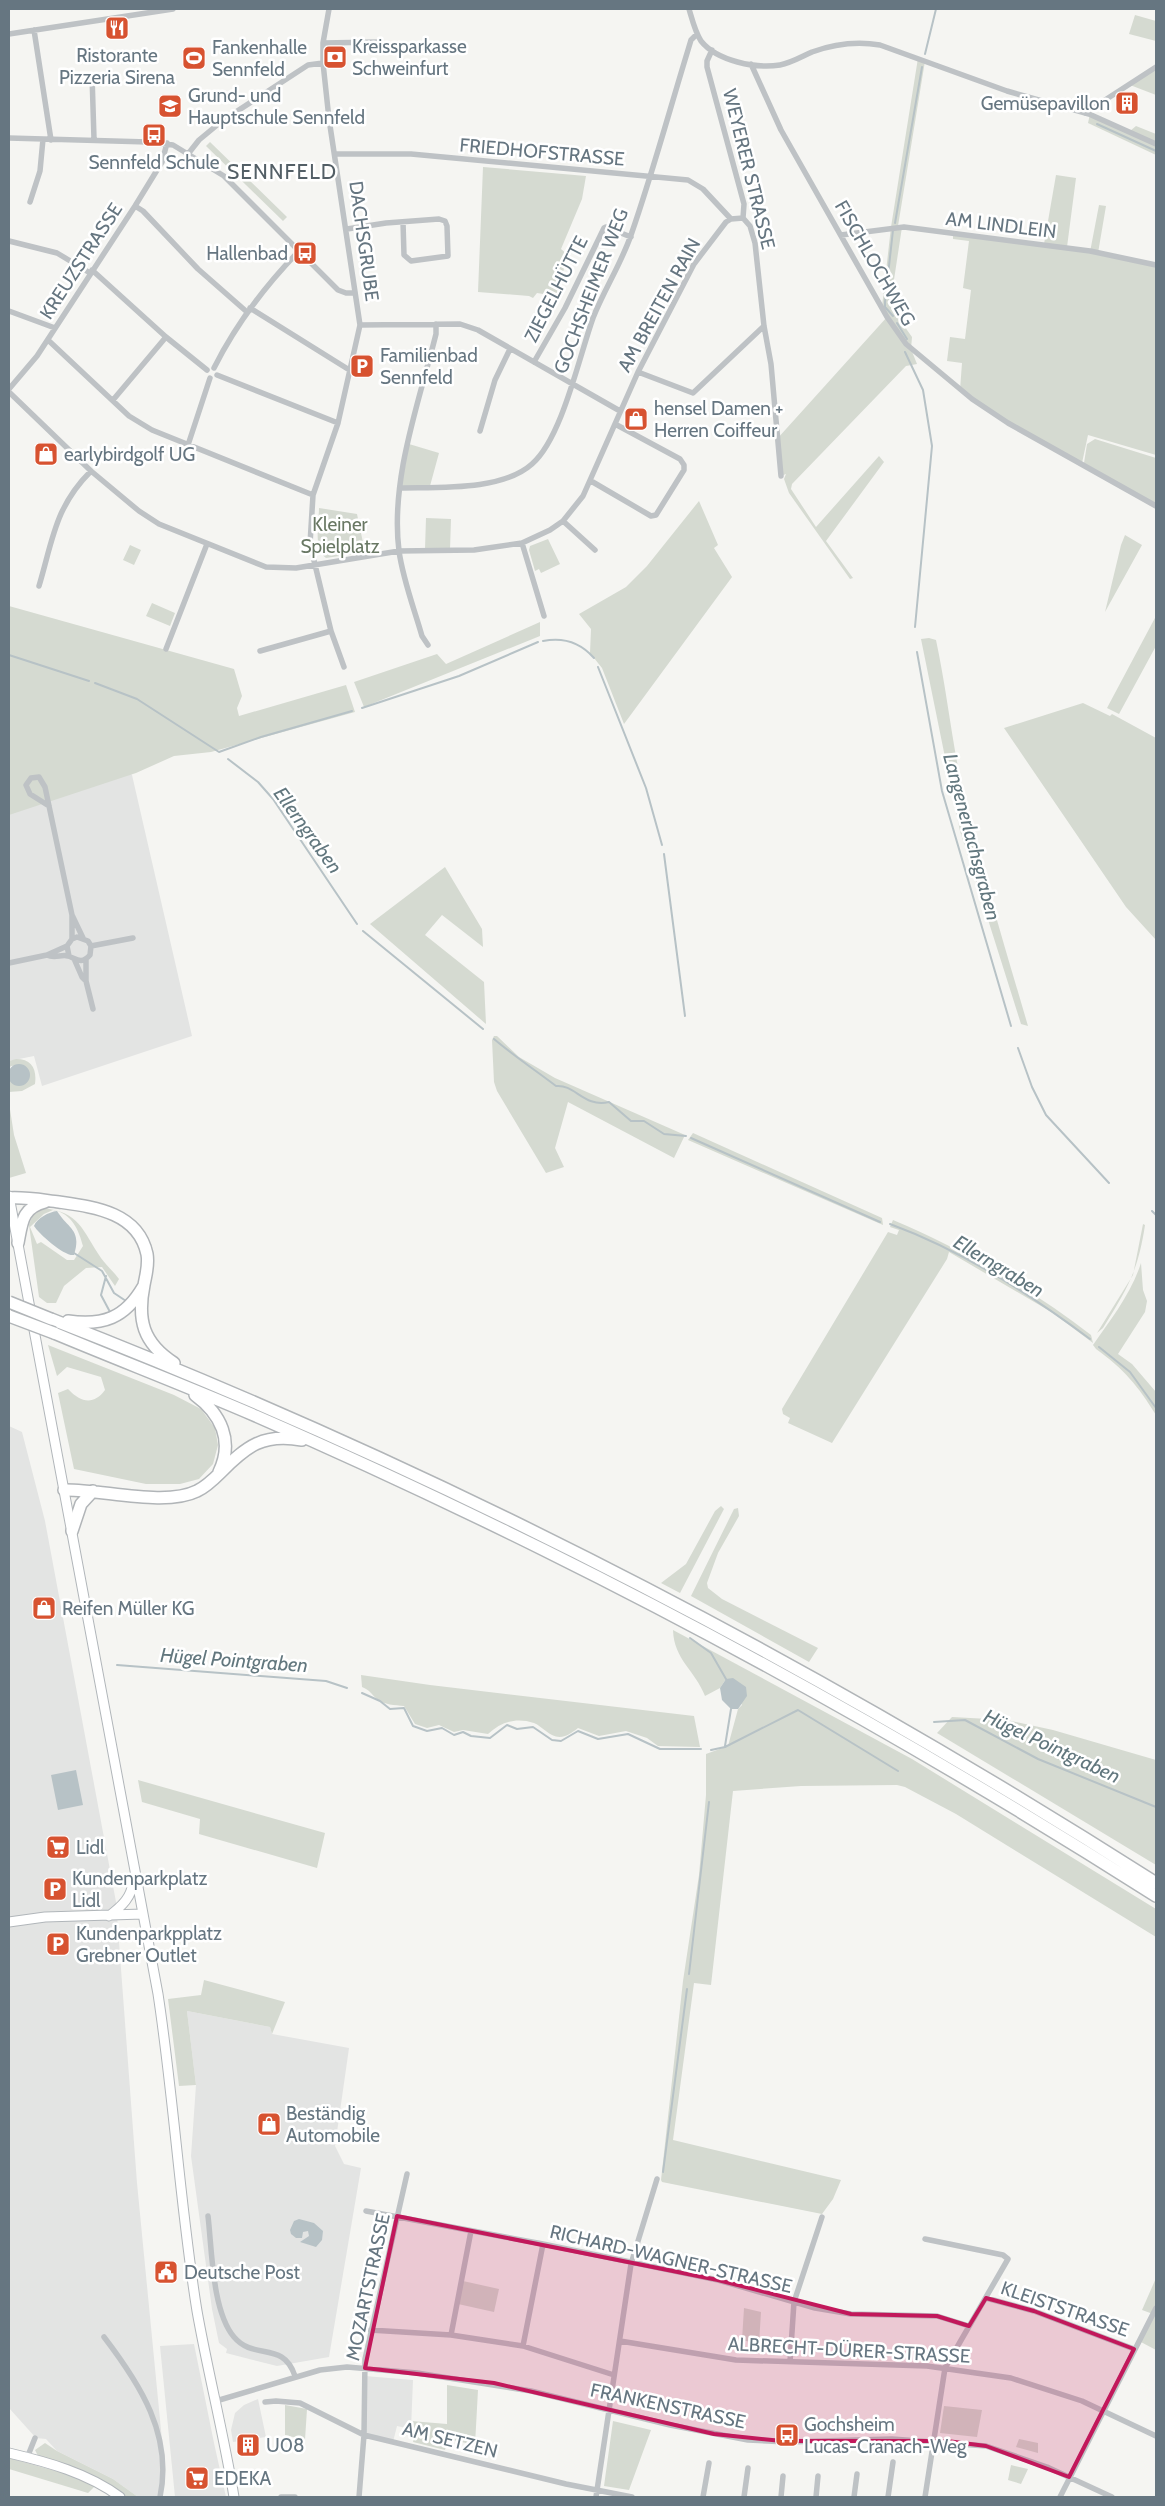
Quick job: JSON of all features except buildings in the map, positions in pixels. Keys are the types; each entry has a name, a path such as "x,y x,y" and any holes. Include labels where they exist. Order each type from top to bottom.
{"highway":[{"path":"9,1197 49,1201 107,1211 129,1223 142,1242 146,1253 147,1268 142,1321 149,1341 158,1352 199,1379"},
{"path":"18,1243 22,1223 30,1207 49,1201"},
{"path":"51,1319 90,1323 113,1318 129,1308 144,1286"},
{"path":"9,1302 199,1379 418,1476 927,1742 1156,1882"},
{"path":"9,1316 316,1443 664,1604"},
{"path":"182,1386 210,1407 222,1425 226,1451 216,1476"},
{"path":"64,1490 174,1497 196,1492 246,1448 268,1438 296,1439 316,1443"},
{"path":"72,1531 81,1504 93,1491"},
{"path":"692,1619 921,1752 1156,1896"}],"main road":[{"path":"9,1197 134,1871 144,1914 165,2042 182,2199 195,2292 234,2497"},
{"path":"109,1916 121,1906 132,1891 134,1871"},
{"path":"9,1922 45,1917 144,1914"},
{"path":"9,2453 86,2478 120,2497"}],"street":[{"path":"9,34 173,9"},
{"name":"DACHSGRUBE","path":"329,9 323,44 323,63 360,325 338,424 313,495 310,544 331,631 344,667"},
{"path":"689,9 701,41 712,50 730,59 751,64 782,65 834,45 870,43 895,50 1007,91 1084,112 1156,144"},
{"path":"34,30 51,140"},
{"name":"GOCHSHEIMER WEG","path":"400,488 471,485 507,479 533,464 551,438 560,420 594,316 631,237 691,40 698,34"},
{"path":"323,44 378,42"},
{"name":"WEYERER STRASSE","path":"712,50 707,61 707,67 744,204 743,218 750,226 755,243 764,326 771,364 781,476"},
{"path":"188,154 199,140 222,121 308,65 323,63"},
{"name":"FISCHLOCHWEG","path":"751,64 781,130 887,317 911,348 972,399 1008,423 1156,506"},
{"path":"1084,112 1156,67"},
{"path":"92,75 94,139"},
{"path":"9,138 51,140 94,139 167,144 188,154 224,176 338,290 346,293 355,293"},
{"path":"30,202 40,171 43,139"},
{"name":"KREUZSTRASSE","path":"9,391 48,340 91,271 135,206 162,162 167,144"},
{"name":"FRIEDHOFSTRASSE","path":"335,154 410,154 688,180 697,184 731,219"},
{"path":"135,206 143,211 198,269 249,310 351,371"},
{"path":"731,219 743,218"},
{"path":"347,229 403,222 439,219 445,221 447,226 448,256 436,259 407,259 404,255 403,222"},
{"name":"AM BREITEN RAIN","path":"9,391 91,471 139,511 159,524 266,567 296,568 399,551 474,550 522,543 550,530 563,521 583,496 638,372 694,264 731,219"},
{"name":"AM LINDLEIN","path":"842,235 898,226 1090,251 1156,265"},
{"name":"ZIEGELHÜTTE","path":"534,362 565,308 604,228 606,227 631,237"},
{"path":"9,241 57,253 91,271 166,337 207,370 206,374 210,378"},
{"path":"207,370 214,368 249,310 270,280 298,251"},
{"path":"9,311 55,328"},
{"path":"428,645 422,636 399,551 397,520 401,472 436,334 436,324"},
{"name":"ZIEGELHÜTTE","path":"360,325 460,324 478,330 620,411"},
{"path":"638,372 694,393 764,326"},
{"path":"113,400 166,337"},
{"path":"48,340 129,416 152,430 313,495"},
{"name":"ZIEGELHÜTTE","path":"480,431 495,380 510,349"},
{"path":"214,368 217,375 338,424"},
{"path":"188,445 210,378 217,375"},
{"path":"591,481 651,516 656,515 684,470 684,465 680,460 616,424"},
{"path":"39,586 64,504 71,492 91,471"},
{"path":"563,521 596,550"},
{"path":"522,543 544,616"},
{"path":"166,649 207,544"},
{"path":"260,651 331,631"},
{"path":"9,963 48,955 67,946 72,939 72,915 49,806 43,780 39,777 30,778 26,785 27,790 49,806"},
{"path":"72,915 83,938 91,946"},
{"path":"72,939 83,938"},
{"path":"91,946 133,938"},
{"path":"67,946 69,956 75,961 82,977 86,981"},
{"path":"75,961 86,959 90,955 91,946"},
{"path":"48,955 52,957 69,956"},
{"path":"86,959 86,981 92,1010"},
{"name":"MOZARTSTRASSE","path":"359,2497 364,2435 364,2359 407,2174"},
{"path":"596,2497 631,2264 657,2180"},
{"name":"RICHARD-WAGNER-STRASSE","path":"366,2211 718,2280 794,2302 851,2314 937,2316 969,2326"},
{"path":"208,2216 216,2285 226,2323 233,2336 240,2343 255,2350 285,2357 291,2364 295,2376"},
{"path":"790,2362 794,2302 822,2217"},
{"path":"451,2336 470,2231"},
{"path":"925,2238 1007,2257 1008,2261 945,2368 925,2497"},
{"path":"523,2346 542,2244"},
{"name":"KLEISTSTRASSE","path":"986,2298 1034,2311 1134,2349"},
{"path":"1060,2497 1156,2308"},
{"path":"370,2330 451,2336 523,2346 569,2359 614,2375"},
{"path":"104,2337 144,2393 154,2415 163,2468 160,2497"},
{"name":"ALBRECHT-DÜRER-STRASSE","path":"620,2341 721,2358 945,2368 1011,2378 1104,2411 1156,2436"},
{"name":"FRANKENSTRASSE","path":"216,2401 295,2376 329,2369 365,2368 494,2383 714,2434 748,2440 892,2439 986,2446 1037,2463 1112,2497"},
{"name":"AM SETZEN","path":"266,2402 300,2403 364,2435 566,2484 632,2497"},
{"path":"27,2458 35,2438"},
{"path":"888,2497 893,2462"},
{"path":"703,2497 709,2463"},
{"path":"744,2497 748,2468"},
{"path":"854,2497 857,2474"},
{"path":"781,2497 783,2476"},
{"path":"816,2497 818,2476"},
{"path":"281,2497 295,2497"}],"highlighted area":[{"path":"397,2216 718,2280 851,2314 937,2316 969,2326 986,2298 1034,2311 1134,2349 1069,2477 986,2446 947,2441 782,2441 714,2434 494,2383 365,2368"}],"shaded area":[{"path":"122,762 132,775 192,1036 42,1086 34,1056 9,1061 9,777"},
{"path":"19,1064 27,1067 30,1075 27,1083 19,1086 11,1083 8,1075 11,1067"},
{"path":"57,1211 75,1234 76,1246 74,1255 59,1249 34,1226 44,1216"},
{"path":"9,1426 22,1432 45,1521 116,1902 137,2183 165,2471 159,2497 138,2497 113,2479 57,2451 46,2439 36,2438 9,2408"},
{"path":"733,1678 746,1687 747,1696 738,1709 731,1709 722,1700 720,1688 726,1679"},
{"path":"76,1770 83,1805 58,1810 51,1775"},
{"path":"187,2011 270,2027 272,2034 349,2048 335,2146 344,2164 361,2168 329,2357 277,2366 226,2353 227,2349 219,2343 212,2309 191,2156 196,2085"},
{"path":"299,2219 314,2223 323,2231 322,2240 316,2247 300,2242 309,2236 308,2231 303,2232 302,2238 296,2238 291,2234 290,2230 294,2221"},
{"path":"194,2344 226,2497 175,2497 160,2346"},
{"path":"365,2376 413,2380 411,2429 397,2426 393,2442 364,2434"},
{"path":"258,2399 266,2437 233,2442 231,2430 235,2413 244,2405"}],"green space":[{"path":"1135,15 1156,21 1156,41 1129,34"},
{"path":"918,58 925,61 898,226 902,227 890,306 912,337 911,349 917,364 906,366 792,484 791,489 816,527 879,456 884,462 826,541 853,578 850,579 789,493 784,479 786,474 781,476 777,439 887,317 882,307 891,227"},
{"path":"1156,67 1156,95 1130,85"},
{"path":"1090,114 1130,131 1136,126 1156,134 1156,155 1088,123"},
{"path":"210,142 287,217 283,221 206,146"},
{"path":"483,167 586,176 582,199 561,249 568,255 556,296 537,293 533,298 529,296 478,292"},
{"path":"1056,175 1076,178 1067,247 1090,252 1099,205 1106,206 1098,253 1156,265 1156,455 1088,435 1082,463 1008,422 960,390 962,363 947,361 950,337 965,339 971,290 963,288 969,241 953,239 953,234 1044,244"},
{"path":"1095,439 1156,458 1156,504 1084,463 1087,444"},
{"path":"409,444 439,453 430,486 401,488"},
{"path":"699,501 718,545 714,548 732,577 624,724 602,668 590,653 591,629 579,614 626,587 647,566"},
{"name":"Kleiner Spielplatz","path":"319,508 357,514 365,552 326,558 319,548 318,542"},
{"path":"426,518 451,519 450,550 425,549"},
{"path":"1125,535 1142,545 1105,612 1121,545"},
{"path":"548,539 560,564 541,573 539,569 535,571 529,550 530,546"},
{"path":"130,545 141,550 134,565 123,560"},
{"path":"152,603 175,613 170,626 146,616"},
{"path":"9,606 234,669 242,696 237,708 239,716 346,685 355,712 211,752 174,756 136,773 9,815"},
{"path":"1156,616 1156,646 1119,714 1107,708"},
{"path":"540,622 540,636 364,707 354,682 437,654 446,664"},
{"path":"929,638 936,640 967,809 1028,1026 1021,1024 960,831 921,639"},
{"path":"1083,703 1110,716 1112,714 1156,738 1156,940 1126,907 1004,728"},
{"path":"445,867 482,929 483,947 442,915 425,935 484,982 486,1024 370,924"},
{"path":"494,1036 497,1036 519,1057 555,1078 685,1135 674,1158 568,1102 555,1148 564,1167 546,1173 497,1091 494,1082 492,1040"},
{"path":"16,1059 30,1063 34,1069 35,1084 22,1091 9,1092 9,1079 13,1083 28,1070 22,1065 9,1068 9,1061"},
{"path":"9,1103 14,1135 26,1173 9,1178"},
{"path":"693,1133 882,1218 883,1225 688,1140"},
{"path":"43,1208 55,1210 65,1214 73,1218 84,1231 103,1261 119,1279 115,1286 102,1267 86,1268 64,1286 56,1303 47,1303 39,1297 29,1225 33,1214","holes":["53,1210 60,1212 74,1224 83,1246 74,1260 67,1260 41,1242 37,1244 30,1227 44,1214"]},
{"path":"893,1220 945,1244 996,1271 1044,1301 1091,1335 1093,1343 1053,1313 949,1252 947,1259 832,1443 788,1423 790,1418 783,1414 782,1409 888,1232 897,1235 899,1230 890,1227"},
{"path":"1143,1224 1145,1225 1142,1241 1134,1271"},
{"path":"1141,1263 1143,1290 1147,1301 1145,1312 1118,1354 1132,1364 1156,1392 1156,1415 1130,1379 1093,1345 1126,1296"},
{"path":"1131,1279 1103,1328 1097,1333"},
{"path":"48,1345 174,1395 201,1409 215,1428 218,1445 213,1464 199,1479 180,1484 146,1484 74,1469 58,1393 68,1389 78,1397 92,1400 101,1395 105,1390 101,1377 67,1367 57,1376"},
{"path":"721,1506 724,1509 680,1593 661,1583 686,1564 715,1511"},
{"path":"738,1508 739,1516 718,1553 707,1583 708,1588 722,1599 818,1648 809,1662 691,1596 734,1509"},
{"path":"673,1630 912,1759 1156,1909 1156,1937 956,1814 905,1787 897,1785 801,1786 733,1791 711,1985 694,1983 673,2140 841,2180 833,2199 822,2214 662,2182 661,2180 683,1981 699,1875 706,1795 706,1754 728,1746 738,1709 742,1705 726,1679 720,1688 705,1696 677,1649"},
{"path":"361,1675 694,1716 700,1747 658,1746 647,1738 626,1731 599,1736 578,1728 572,1733 556,1737 534,1723 521,1720 498,1726 488,1734 463,1730 454,1732 439,1725 427,1728 415,1724 404,1706 383,1702 362,1687"},
{"path":"952,1717 1007,1720 1053,1730 1156,1760 1156,1865 937,1733"},
{"path":"138,1780 325,1833 317,1868 199,1834 200,1819 142,1802"},
{"path":"204,1980 285,2002 272,2034 270,2027 187,2011 196,2085 179,2086 168,1999 201,1995"},
{"path":"1156,2278 1156,2350 1139,2341 1153,2314 1142,2310"},
{"path":"463,2281 499,2289 494,2312 458,2304"},
{"path":"744,2308 761,2312 759,2344 742,2340"},
{"path":"447,2385 478,2390 475,2445 448,2439 445,2450 413,2442 416,2430 411,2429 411,2421 447,2424"},
{"path":"285,2405 307,2409 305,2440 285,2435"},
{"path":"944,2406 982,2410 977,2437 940,2433"},
{"path":"613,2421 651,2430 629,2490 604,2486"},
{"path":"1019,2439 1038,2443 1038,2453 1016,2447"},
{"path":"45,2443 113,2479 138,2497 121,2497 98,2483 88,2493 9,2469 9,2458 85,2478 39,2458 35,2450"},
{"path":"1011,2465 1028,2469 1021,2484 1008,2480"}],"waterway":[{"name":"Langenerlachsgraben","path":"925,54 936,9"},
{"name":"Langenerlachsgraben","path":"895,223 922,67"},
{"path":"1097,124 1156,151"},
{"name":"Langenerlachsgraben","path":"893,230 885,307 893,316"},
{"name":"Langenerlachsgraben","path":"897,323 907,339"},
{"name":"Langenerlachsgraben","path":"905,352 923,390 932,446 915,627"},
{"path":"543,641 564,640 571,642 583,648 594,658"},
{"path":"362,708 459,676 538,642"},
{"name":"Langenerlachsgraben","path":"917,652 942,791 1011,1026"},
{"name":"Ellerngraben","path":"9,655 89,681"},
{"path":"598,667 646,788 662,845"},
{"name":"Ellerngraben","path":"95,683 137,699 219,752 261,737 352,711"},
{"name":"Ellerngraben","path":"228,759 258,782 273,799 357,924"},
{"path":"664,854 685,1016"},
{"name":"Ellerngraben","path":"363,931 483,1029"},
{"name":"Ellerngraben","path":"494,1039 556,1086 569,1088 593,1102 609,1102 631,1121 644,1121 664,1134 686,1136"},
{"name":"Langenerlachsgraben","path":"1018,1048 1032,1087 1046,1115 1109,1183"},
{"name":"Ellerngraben","path":"691,1138 880,1222"},
{"name":"Langenerlachsgraben","path":"1152,1211 1156,1215"},
{"name":"Ellerngraben","path":"890,1224 943,1247 994,1274 1043,1305 1090,1339"},
{"path":"74,1253 102,1271 114,1293 126,1301"},
{"path":"106,1276 101,1295 110,1312"},
{"name":"Ellerngraben","path":"1099,1347 1130,1372 1156,1408"},
{"path":"690,1638 711,1653 726,1679"},
{"name":"Hügel Pointgraben","path":"117,1665 326,1681 347,1688"},
{"name":"Hügel Pointgraben","path":"362,1693 380,1701 390,1709 404,1708 413,1726 427,1731 442,1728 454,1735 463,1732 471,1736 490,1738 507,1725 517,1729 533,1727 552,1740 561,1741 578,1731 598,1739 628,1734 660,1749 701,1749"},
{"path":"725,1746 731,1709"},
{"name":"Hügel Pointgraben","path":"711,1750 725,1747 798,1710 898,1771"},
{"name":"Hügel Pointgraben","path":"934,1722 965,1720 1038,1759 1156,1807"},
{"path":"689,1974 709,1802"},
{"path":"663,2172 687,1989"}],"place":[{"name":"Ristorante Pizzeria Sirena","path":"117,28"},
{"name":"Kreissparkasse Schweinfurt","path":"335,57"},
{"name":"Fankenhalle Sennfeld","path":"194,58"},
{"name":"Gemüsepavillon","path":"1127,103"},
{"name":"Grund- und Hauptschule Sennfeld","path":"170,106"},
{"name":"Sennfeld Schule","path":"154,135"},
{"name":"Hallenbad","path":"305,253"},
{"name":"Familienbad Sennfeld","path":"362,366"},
{"name":"hensel Damen + Herren Coiffeur","path":"636,419"},
{"name":"earlybirdgolf UG","path":"46,454"},
{"name":"Reifen Müller KG","path":"44,1608"},
{"name":"Lidl","path":"58,1847"},
{"name":"Kundenparkplatz Lidl","path":"55,1889"},
{"name":"Kundenparkpplatz Grebner Outlet","path":"58,1944"},
{"name":"Beständig Automobile","path":"269,2124"},
{"name":"Deutsche Post","path":"166,2272"},
{"name":"Gochsheim Lucas-Cranach-Weg","path":"787,2435"},
{"name":"U08","path":"248,2445"},
{"name":"EDEKA","path":"197,2478"}],"district":[{"name":"SENNFELD","path":"282,171"}]}
